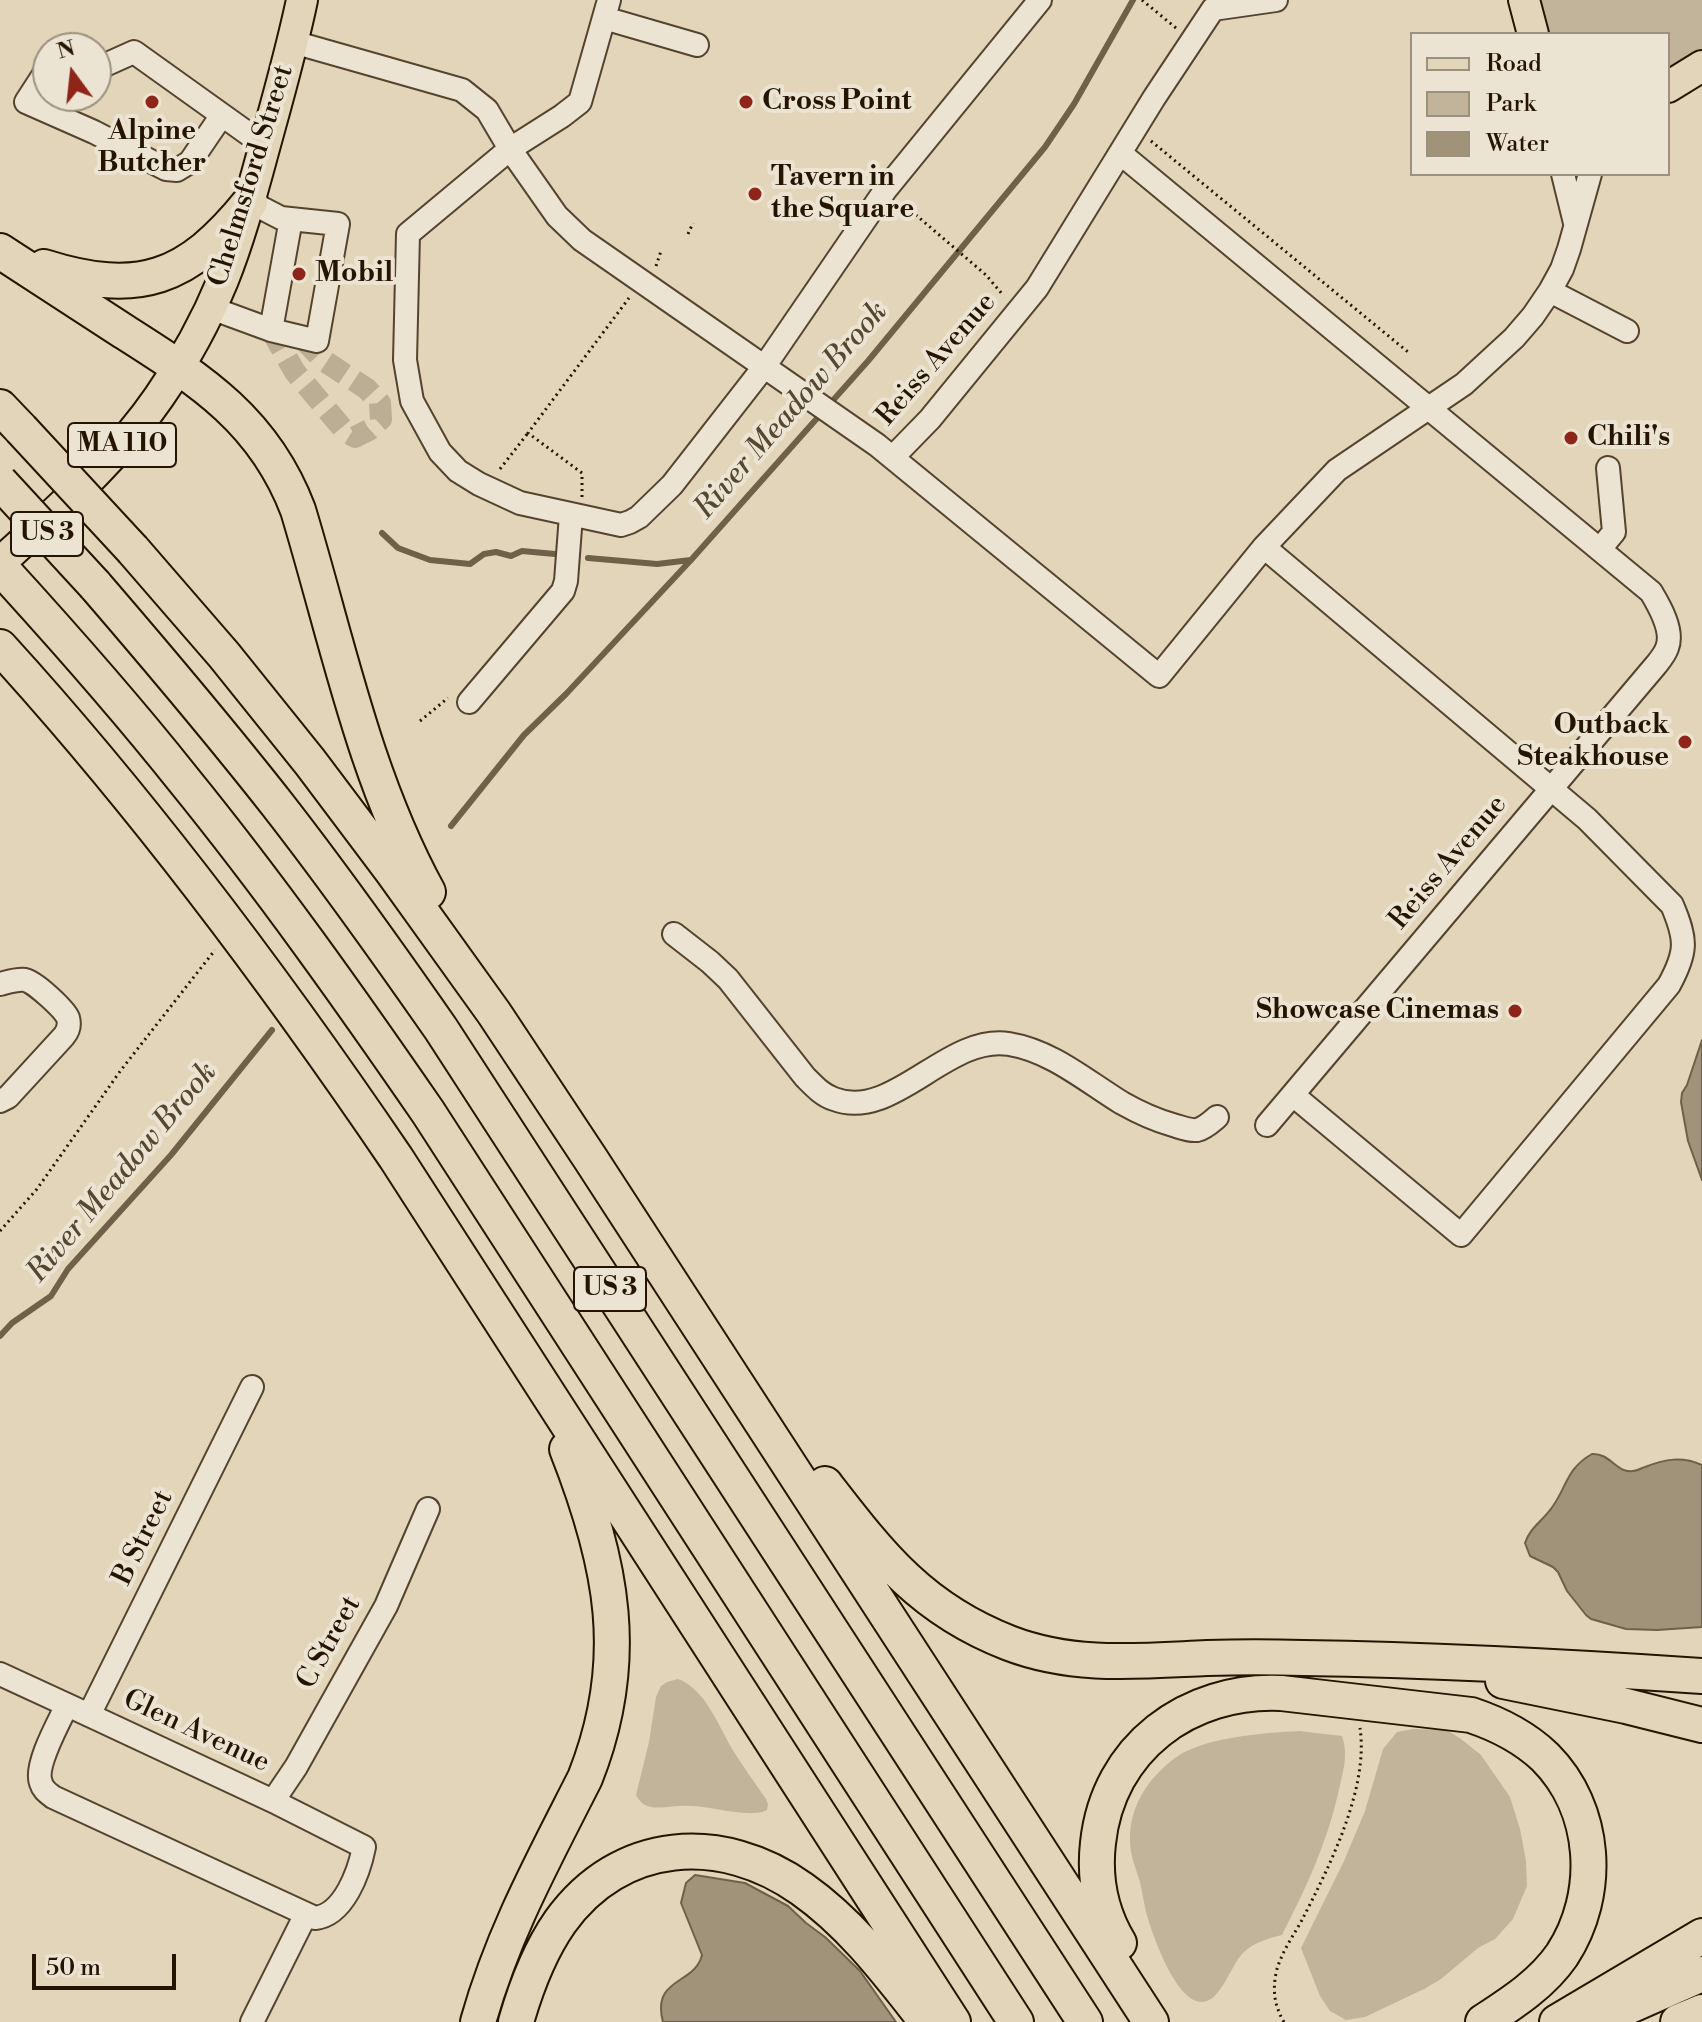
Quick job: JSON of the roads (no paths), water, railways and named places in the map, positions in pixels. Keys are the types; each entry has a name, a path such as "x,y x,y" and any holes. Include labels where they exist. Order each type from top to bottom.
{"highway":[{"path":"0,250 87,279 108,282 140,279 168,271 201,252 218,239 250,202"},
{"path":"0,250 179,366 218,396 268,450 290,489 385,802 418,874 494,1013"},
{"path":"10,418 133,550 215,645 310,762 494,1013 1148,2018"},
{"name":"US 3","path":"0,482 95,585 278,805 441,1029 1085,2022"},
{"name":"US 3","path":"0,565 201,802 388,1054 1016,2022"},
{"path":"6,654 155,829 277,989 396,1158 953,2022"},
{"path":"683,1302 876,1549 913,1586 949,1613 1031,1650 1076,1659 1120,1662 1339,1659 1507,1664 1702,1676"},
{"path":"478,2022 507,1936 595,1753 608,1705 612,1660 607,1582 593,1522 567,1450 509,1334"},
{"path":"1339,1659 1509,1682 1637,1708 1702,1725"},
{"path":"1148,2018 1129,1959 1108,1926 1098,1879 1097,1858 1103,1816 1110,1795 1126,1765 1151,1736 1169,1723 1222,1698 1260,1692 1471,1715 1496,1724 1525,1741 1565,1781 1574,1796 1585,1829 1589,1867 1585,1901 1579,1919 1562,1954 1550,1969 1533,1987 1483,2022"},
{"path":"516,2022 542,1951 561,1920 588,1891 610,1875 635,1863 654,1856 693,1851 757,1863 803,1889 865,1945 927,2022"},
{"path":"1557,2022 1702,1936"},
{"path":"1593,2022 1702,1974"},
{"path":"1678,2022 1702,2012"}],"main road":[{"name":"Chelmsford Street","path":"0,565 113,455 158,398 211,308 250,202 302,0"},
{"path":"1524,0 1532,32"},
{"path":"1670,86 1702,66"}],"street":[{"path":"697,45 607,9 580,102 510,149 408,234 405,360 412,401 432,440 448,462 479,484 506,497 621,525 639,517 672,485 764,367 886,189 1040,0"},
{"name":"Reiss Avenue","path":"1276,0 1213,9 1037,288 930,419 893,457 1159,676 1264,547 1337,470 1464,384 1524,327 1562,269 1589,176"},
{"path":"293,42 462,90 487,110 557,216 582,240 893,457"},
{"path":"112,62 134,52 264,145"},
{"path":"49,112 166,169 177,170 190,162 222,115"},
{"name":"Reiss Avenue","path":"1120,153 1651,592 1669,634 1668,647 1656,665 1267,1125"},
{"path":"1564,176 1576,226"},
{"path":"211,308 271,330 317,341 338,224 281,218 250,202"},
{"path":"271,330 291,219"},
{"path":"1550,291 1627,331"},
{"path":"1600,549 1614,532 1608,468"},
{"path":"469,702 563,591 575,516"},
{"name":"Reiss Avenue","path":"1264,547 1551,788"},
{"path":"1293,1095 1461,1235 1669,985 1681,963 1684,943 1672,905 1598,829 1551,788"},
{"path":"674,934 728,979 805,1077 832,1099 850,1104 880,1099 959,1054 980,1046 1005,1043 1026,1047 1056,1061 1153,1118 1194,1130 1206,1127 1217,1117"},
{"path":"0,984 20,980 33,983 64,1012 69,1024 64,1036 8,1097 0,1101"},
{"name":"B Street","path":"89,1715 252,1387"},
{"name":"C Street","path":"273,1801 296,1767 386,1606 428,1509"},
{"name":"Glen Avenue","path":"0,1674 273,1801 364,1847 343,1901 322,1917 306,1914"},
{"path":"67,1705 39,1774 46,1791 53,1797 306,1914 252,2022"}],"water":[{"path":"1702,1040 1702,1180 1688,1141 1681,1102"},
{"path":"1592,1454 1604,1457 1627,1471 1674,1460 1702,1465 1702,1627 1626,1629 1591,1619 1567,1591 1558,1572 1530,1556 1525,1543 1530,1532 1553,1506 1572,1471"},
{"path":"695,1875 745,1883 788,1906 860,1971 896,2022 663,2022 663,1997 668,1989 698,1965 702,1955 681,1903 686,1883"}],"waterway":[{"name":"River Meadow Brook","path":"451,826 524,735 691,560 868,361 1045,147 1074,104 1133,0"},
{"path":"382,533 398,548 430,560 470,564 484,554 496,552 511,556 522,551 555,554"},
{"path":"588,558 657,564 691,560"},
{"name":"River Meadow Brook","path":"0,1336 12,1323 51,1296 68,1269 171,1155 272,1030"}],"tunnel":[{"path":"271,330 295,372 344,430 355,437 369,430 381,419 380,403 367,389 323,360 301,337"}],"place":[{"name":"Alpine Butcher","path":"152,102"},
{"name":"Cross Point","path":"746,102"},
{"name":"Tavern in the Square","path":"755,194"},
{"name":"Mobil","path":"299,274"},
{"name":"Chili's","path":"1571,438"},
{"name":"Outback Steakhouse","path":"1685,742"},
{"name":"Showcase Cinemas","path":"1515,1011"}]}
